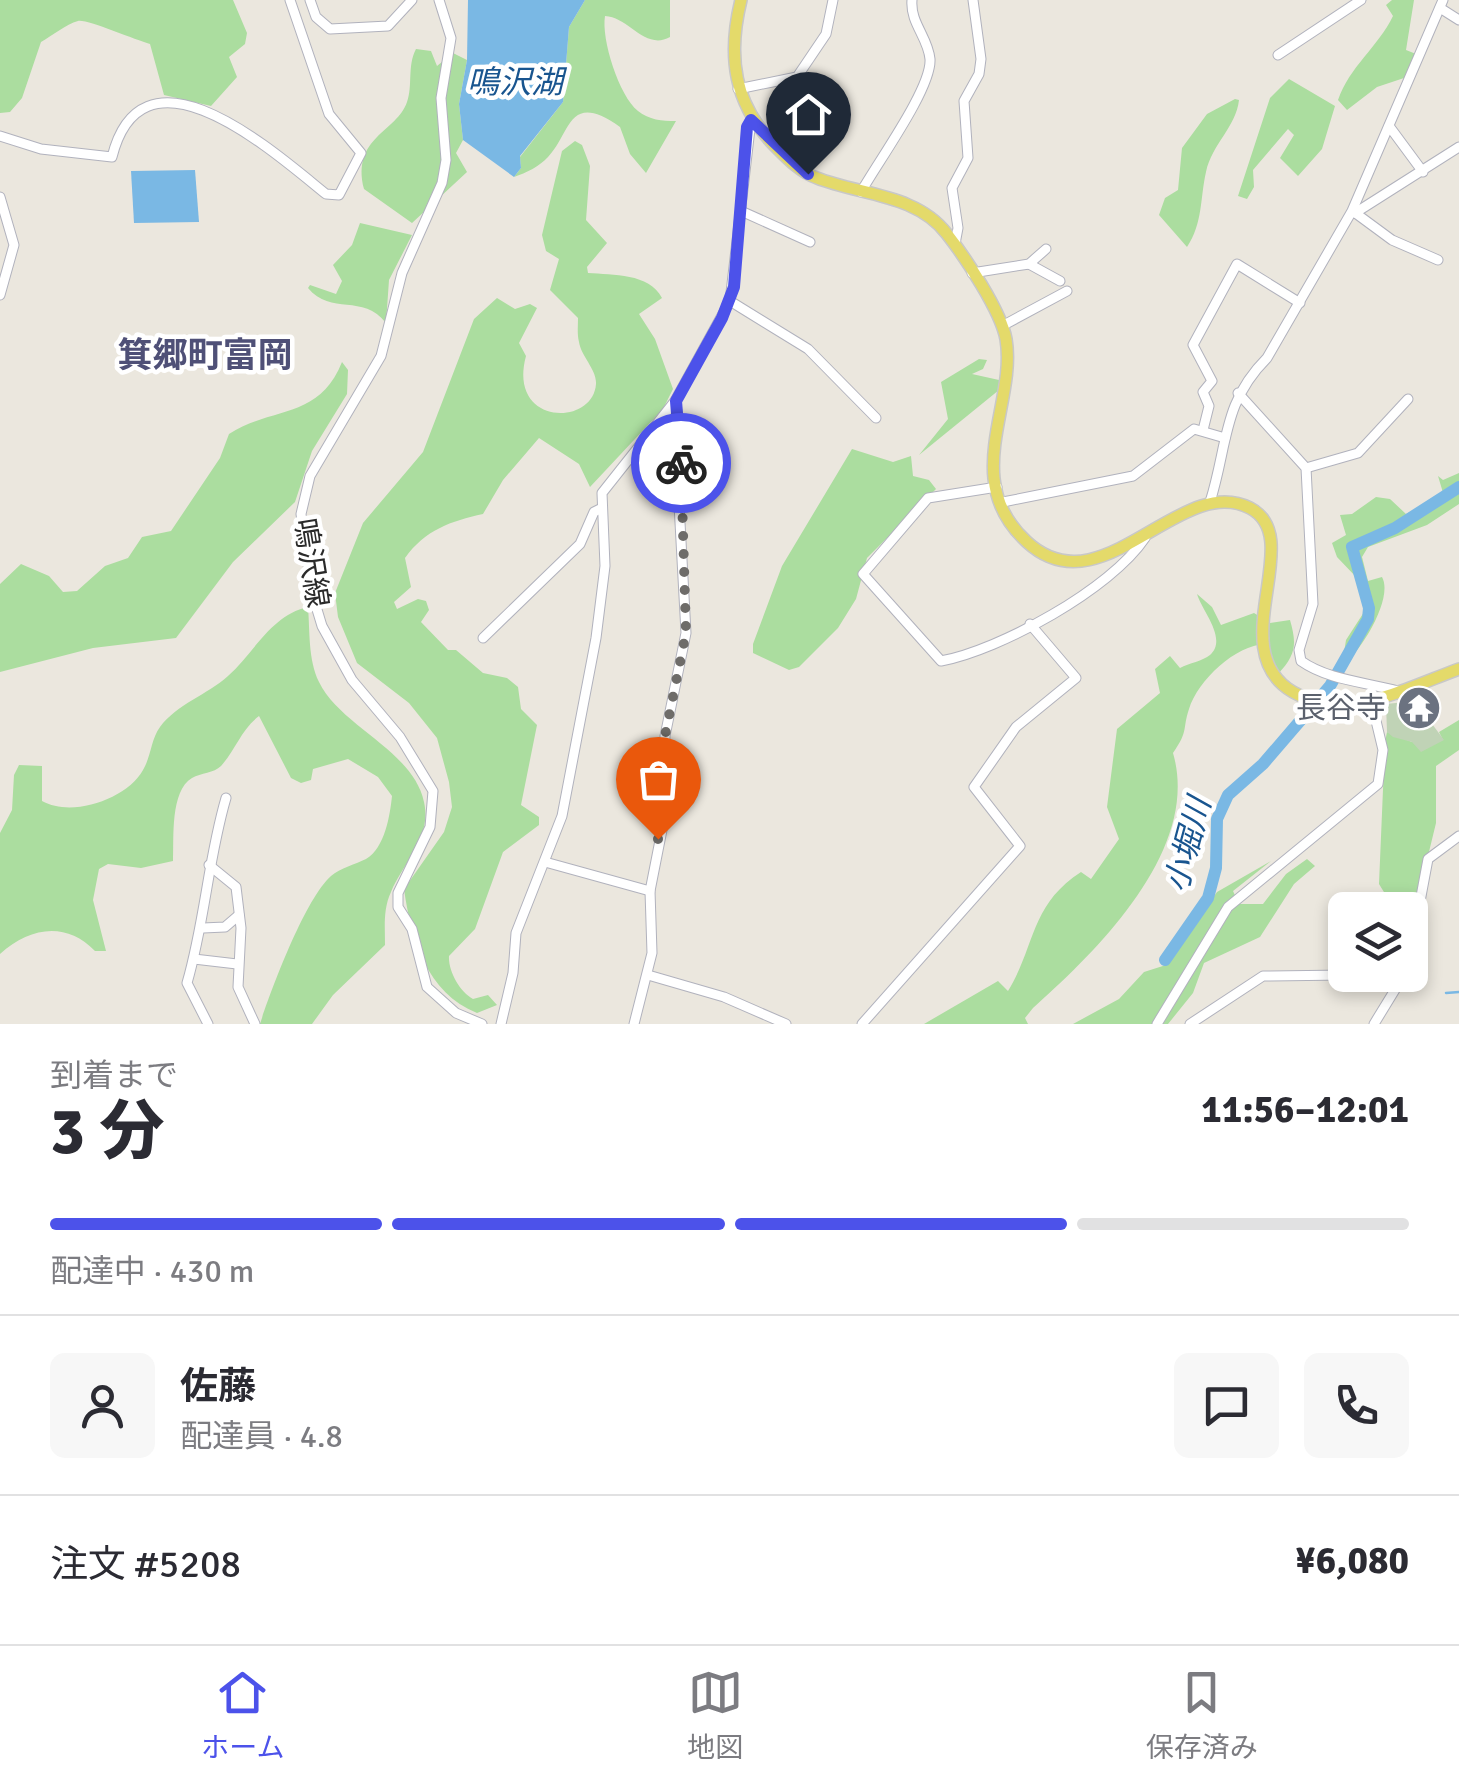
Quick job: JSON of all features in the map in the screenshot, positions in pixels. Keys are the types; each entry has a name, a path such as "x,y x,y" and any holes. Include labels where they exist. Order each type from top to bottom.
{"main road":[{"path":"742,0 736,31 738,88 751,120 803,171 922,211 954,244 1002,326 1006,354 994,442 997,486 1022,536 1056,558 1087,558 1145,538 1210,502 1250,508 1267,526 1269,596 1261,648 1270,673 1290,690 1324,704 1372,700 1459,670"}],"street":[{"path":"0,136 41,149 112,157 120,130 138,111 155,104 209,111 242,127 326,194 340,195 362,153 329,114 290,0"},
{"path":"310,0 316,17 330,29 388,26 412,0"},
{"path":"430,0 440,2"},
{"path":"738,88 797,77 826,34 833,0"},
{"path":"861,192 929,75 928,46 914,24 912,0"},
{"path":"954,244 958,220 952,188 968,158 964,101 979,74 973,0"},
{"path":"1278,55 1361,0"},
{"name":"鳴沢線","path":"440,2 451,38 440,98 446,160 442,184 402,272 381,356 310,476 301,502 312,594 322,626 352,680 400,737 433,792 430,827 398,893 398,907 412,929 427,987 456,1012 482,1024"},
{"path":"1210,502 1238,393 1267,358 1354,212 1441,4 1459,20"},
{"path":"501,1024 513,973 516,932 562,816 596,638 605,566 605,484 676,401 730,301 751,120"},
{"path":"1389,126 1423,172"},
{"path":"1354,212 1459,147"},
{"path":"0,197 14,245 0,296"},
{"path":"741,211 810,242"},
{"path":"1354,212 1392,240 1438,260"},
{"path":"972,273 1029,264 1046,249"},
{"path":"1029,264 1060,281"},
{"path":"1203,430 1209,406 1203,392 1212,381 1194,345 1237,264 1300,303"},
{"path":"1002,326 1067,290"},
{"path":"730,301 808,349 876,418"},
{"path":"1238,393 1306,468 1314,604 1299,656 1318,673 1398,692"},
{"path":"1306,468 1358,452 1408,399"},
{"path":"634,1024 648,975 654,928 650,891 664,820 665,736 686,633 679,504 681,433 676,401"},
{"path":"1003,502 1132,476 1194,430 1225,438"},
{"path":"997,486 928,498 864,574 941,660 1030,624 1091,588 1145,538"},
{"path":"483,638 580,544 594,512 602,508"},
{"path":"862,1024 1020,846 974,787 1016,728 1076,678 1030,624"},
{"path":"1157,1024 1228,907 1378,784 1383,750 1372,700"},
{"path":"208,1024 187,983 202,928 209,865 226,798"},
{"path":"1421,892 1428,859 1459,836"},
{"path":"544,862 650,891"},
{"path":"209,865 236,887 238,987 254,1024"},
{"path":"202,928 225,927 239,915"},
{"path":"194,959 237,964"},
{"path":"648,975 724,997 786,1024"},
{"path":"1190,1024 1263,976 1328,975"},
{"path":"1374,1024 1394,992"}],"green space":[{"path":"0,0 233,0 247,33 245,44 229,57 237,77 211,106 164,95 150,44 78,21 41,42 22,98 10,112 0,113"},
{"path":"585,0 670,0 670,37 653,40 605,16 604,26 613,66 631,104 647,116 676,121 646,173 630,154 620,127 590,113 573,119 545,160 514,177 521,168 520,157 563,102 569,27"},
{"path":"1392,0 1414,0 1406,50 1416,54 1407,77 1377,87 1347,110 1338,100 1349,77 1393,16 1386,5"},
{"path":"416,49 431,51 437,66 453,53 467,60 459,104 463,140 456,153 467,172 412,223 364,189 362,172 369,147 407,102"},
{"path":"1289,79 1335,106 1322,149 1298,176 1280,158 1294,135 1288,129 1253,170 1254,187 1247,199 1238,196 1270,98"},
{"path":"1239,100 1237,110 1209,162 1198,220 1187,247 1159,215 1165,198 1178,190 1182,148 1207,114"},
{"path":"575,141 582,145 590,166 586,220 607,243 587,267 588,273 639,280 662,298 639,314 655,339 673,389 663,409 590,487 579,464 539,438 503,480 483,514 440,528 413,548 405,558 411,587 394,602 397,609 418,599 426,601 429,610 421,622 448,650 456,650 483,673 507,678 518,687 521,709 537,725 521,805 539,817 539,825 503,852 475,929 449,956 459,986 473,999 488,995 497,1005 477,1013 445,992 424,962 411,927 404,889 444,832 452,807 437,738 409,703 357,663 338,617 335,593 363,523 423,452 474,319 497,298 515,309 530,304 537,308 519,343 526,356 523,379 528,396 539,407 553,412 581,408 591,398 596,379 580,347 578,318 550,290 559,259 546,251 542,235 562,151"},
{"path":"360,223 412,235 389,280 386,323 367,309 327,301 308,288 310,285 336,294 342,281 333,265 352,245"},
{"path":"979,359 987,360 983,369 972,374 999,380 999,390 919,455 948,419 941,382"},
{"path":"342,362 348,370 347,394 312,451 295,502 233,562 176,638 93,648 0,672 0,584 21,564 49,576 63,592 77,591 105,566 128,558 142,537 171,531 220,458 229,434 307,403 321,394"},
{"path":"852,449 893,462 911,456 913,476 929,480 936,489 867,558 856,599 838,628 799,667 789,670 753,653 753,644 782,566"},
{"path":"1459,473 1459,504 1427,525 1368,547 1362,557 1368,581 1382,577 1383,598 1366,638 1342,665 1346,640 1366,609 1357,578 1337,557 1332,543 1346,535 1340,515 1352,514 1376,497 1390,499 1406,514 1444,496 1438,476 1443,480"},
{"path":"1197,594 1212,607 1221,625 1254,613 1270,623 1290,620 1294,636 1292,655 1278,674 1265,644 1242,650 1201,687 1173,753 1178,789 1172,825 1158,861 1113,927 1025,1018 1028,1024 924,1024 998,981 1008,991 1052,898 1081,872 1091,879 1119,839 1107,807 1117,729 1160,693 1155,669 1170,656 1180,668 1207,657 1215,648 1215,633"},
{"path":"308,607 311,655 319,682 343,712 406,768 424,802 421,838 388,898 385,945 333,995 312,1024 260,1024 310,904 331,876 366,859 378,847 392,796 378,777 348,759 313,769 311,780 301,783 291,778 259,716 221,766 185,784 175,816 173,861 141,868 108,864 99,869 93,900 106,951 95,951 72,935 48,931 23,938 0,954 0,833 12,810 14,775 19,765 42,766 42,801 54,806 83,806 112,797 143,770 157,732 167,719 228,676 284,618"},
{"path":"1415,701 1444,740 1421,752 1412,742 1387,732 1386,704"},
{"path":"1459,720 1459,750 1436,766 1436,823 1419,892 1384,892 1379,884 1387,732 1412,742 1443,740 1439,732"},
{"path":"1307,859 1315,866 1294,884 1260,937 1204,963 1193,993 1168,1024 1073,1024 1119,999 1144,972 1166,965 1217,892 1271,861 1233,891 1239,904 1263,904 1286,874"}],"water":[{"name":"鳴沢湖","path":"468,0 585,0 569,27 563,102 520,156 521,168 514,177 463,140 459,104 467,60"},
{"path":"195,170 199,222 134,223 131,171"}],"waterway":[{"name":"小堀川","path":"1165,960 1208,898 1216,868 1217,819 1228,795 1263,764 1330,686 1368,619 1369,608 1352,547 1395,528 1459,487"},
{"path":"1446,993 1459,992"}],"way so far":[{"path":"658,839 666,804 665,736 686,633 679,504 681,463"}],"place":[{"name":"長谷寺","path":"1419,708"}],"district":[{"name":"箕郷町富岡","path":"205,355"}],"route":[{"path":"681,463 676,401 722,318 734,287 747,127 751,120 808,174"}]}
